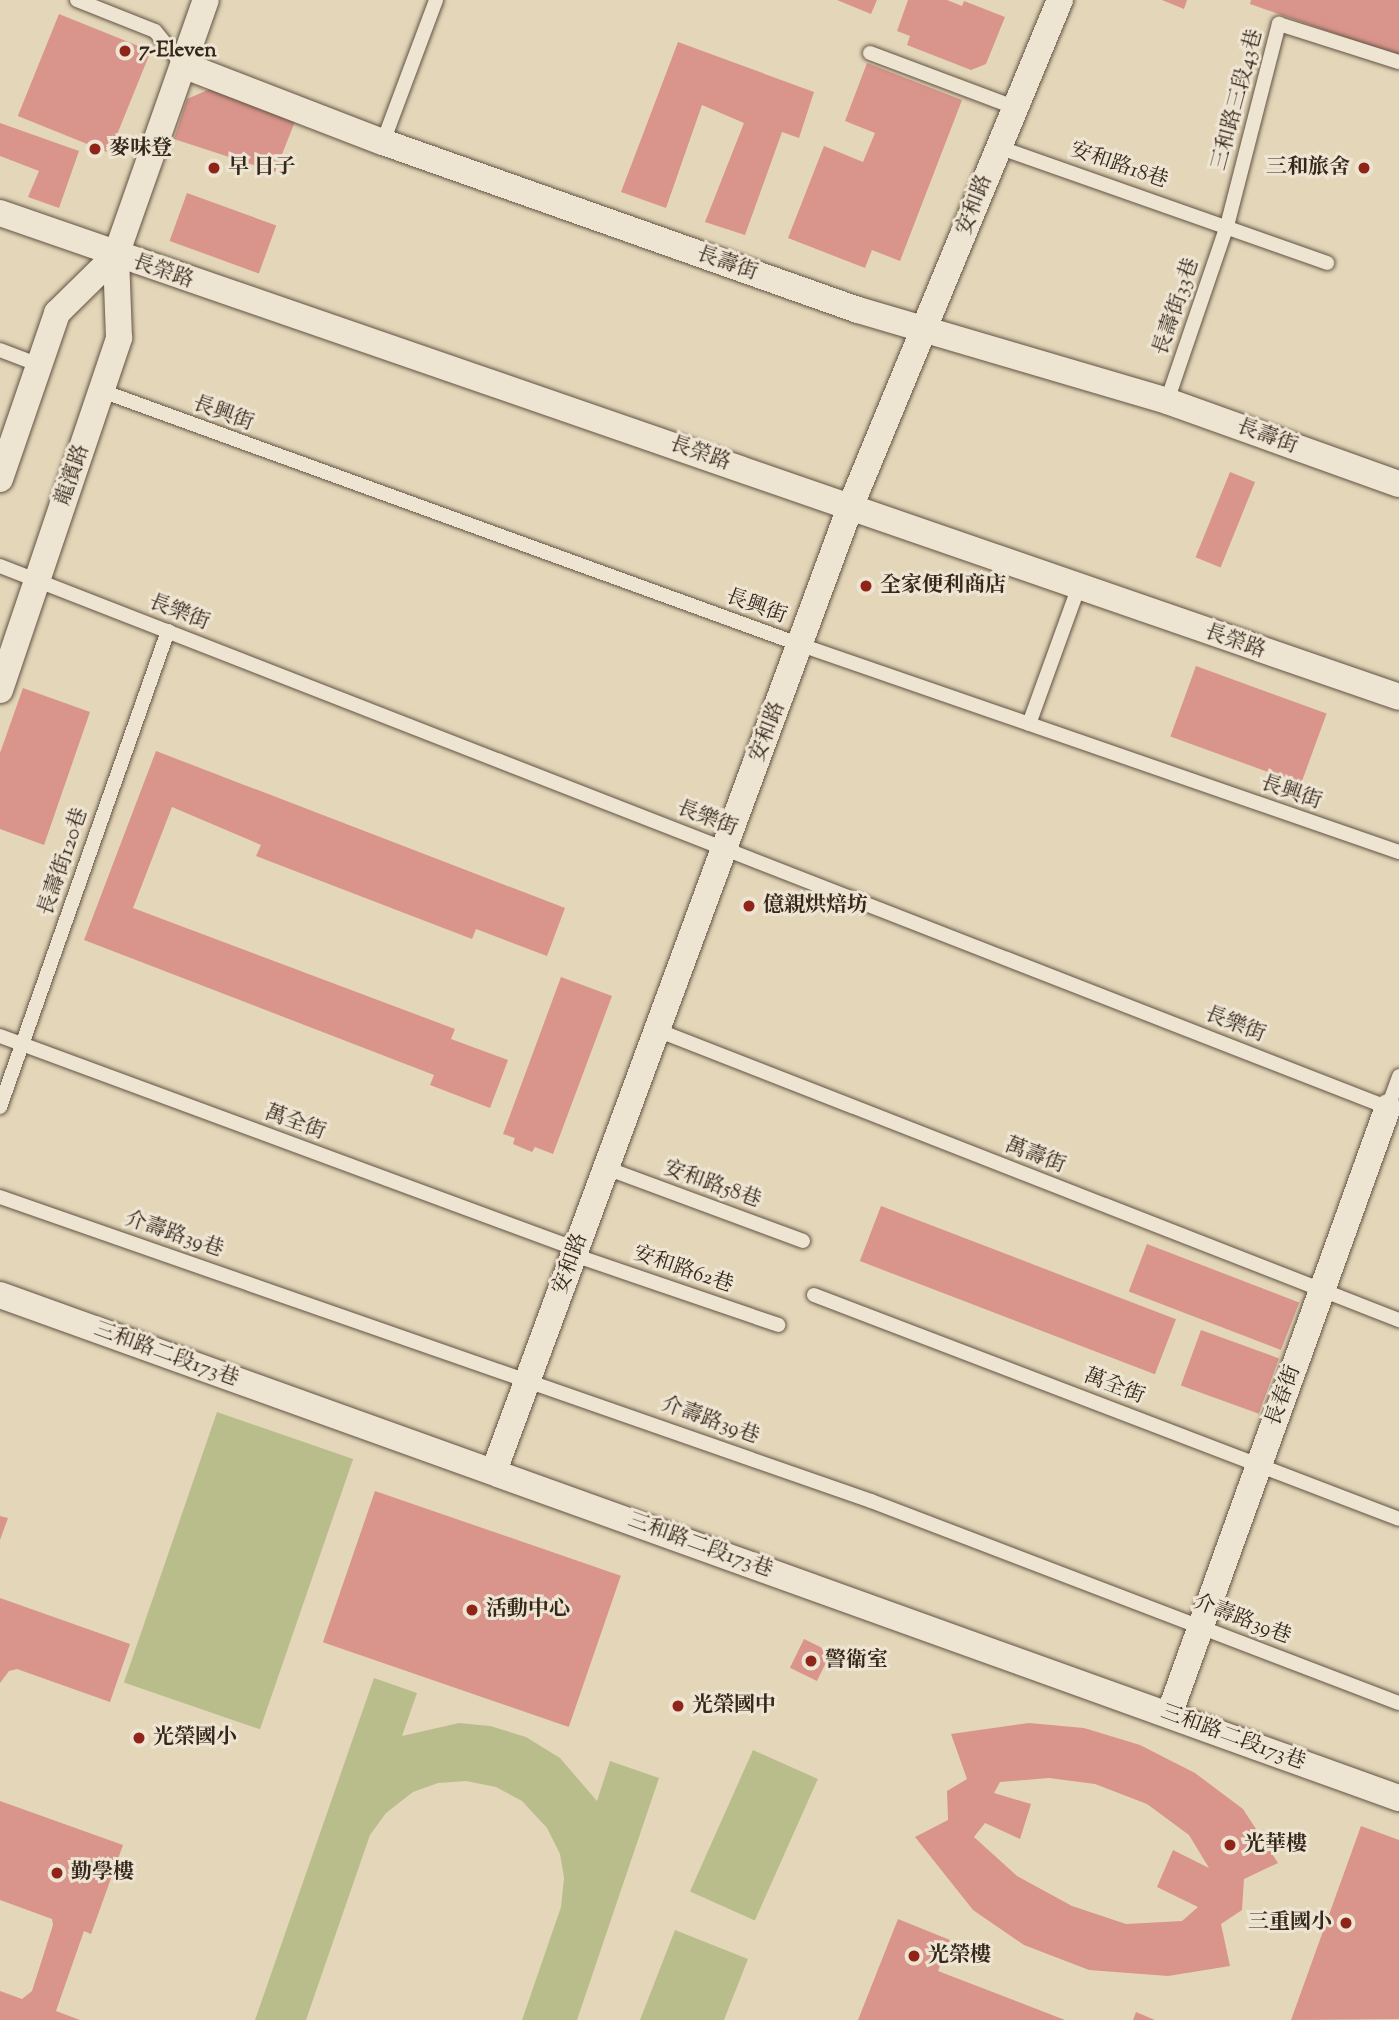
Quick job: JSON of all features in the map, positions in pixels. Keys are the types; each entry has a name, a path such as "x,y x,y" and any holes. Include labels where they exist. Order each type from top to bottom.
{"street":[{"name":"龍濱路","path":"0,690 119,338 116,256 206,0"},
{"name":"安和路","path":"494,1471 851,505 926,332 998,146 1060,0"},
{"name":"長壽街","path":"183,65 383,142 926,332 1167,401 1399,484"},
{"name":"長榮路","path":"0,213 116,256 851,505 1399,697"},
{"name":"龍濱路","path":"0,479 57,313 116,256"},
{"name":"長春街","path":"1170,1715 1322,1291 1393,1110"},
{"name":"三和路二段173巷","path":"0,1295 1399,1798"}],"lane":[{"name":"長壽街","path":"77,0 155,31 183,65"},
{"path":"383,142 436,0"},
{"name":"三和路三段43巷","path":"1227,226 1279,24 1399,62"},
{"path":"870,53 1014,107"},
{"name":"安和路18巷","path":"998,146 1327,263"},
{"name":"長壽街33巷","path":"1167,401 1227,226"},
{"path":"0,350 39,365"},
{"name":"長興街","path":"102,391 801,645 1399,852"},
{"name":"長樂街","path":"0,566 1393,1110"},
{"path":"1029,724 1079,586"},
{"name":"長壽街120巷","path":"0,1107 168,631"},
{"name":"萬壽街","path":"657,1030 1399,1320"},
{"name":"萬全街","path":"0,1036 575,1252"},
{"name":"長春街","path":"1393,1110 1399,1076"},
{"name":"安和路58巷","path":"606,1168 803,1241"},
{"name":"介壽路39巷","path":"0,1197 528,1378 871,1501 1399,1703"},
{"name":"安和路62巷","path":"575,1252 778,1325"},
{"name":"萬全街","path":"814,1294 1399,1519"}],"green space":[{"path":"217,1412 353,1459 260,1729 124,1682"},
{"path":"374,1678 417,1693 402,1736 459,1723 490,1726 526,1737 560,1758 597,1801 610,1761 659,1778 577,2020 522,2020 561,1907 564,1878 560,1854 547,1828 522,1801 496,1787 466,1781 438,1783 413,1792 386,1813 370,1835 306,2020 255,2020"},
{"path":"753,1750 818,1779 755,1920 690,1892"},
{"path":"675,1930 748,1959 724,2020 640,2020"}],"building":[{"path":"837,0 877,0 871,14"},
{"path":"908,0 947,0 962,6 964,1 1005,17 986,64 971,70 907,45 910,36 897,31"},
{"path":"1162,0 1187,0 1184,9"},
{"path":"1251,0 1399,0 1399,56 1250,4"},
{"path":"59,14 151,51 110,153 18,116"},
{"path":"678,42 814,92 799,138 782,132 745,235 705,222 744,123 702,105 666,208 621,192"},
{"path":"867,63 962,100 900,261 872,250 865,268 788,238 824,146 863,162 875,133 845,121"},
{"path":"210,89 296,119 275,172 174,139 187,99"},
{"path":"0,123 79,151 59,208 28,197 39,171 0,156"},
{"path":"187,193 276,225 259,273 170,241"},
{"path":"1230,472 1255,482 1221,567 1196,557"},
{"path":"1196,666 1327,714 1301,784 1170,736"},
{"path":"23,688 90,712 44,845 0,829 0,753"},
{"path":"156,751 565,908 547,956 476,929 472,939 256,856 261,845 172,807 133,908 455,1029 451,1039 508,1060 490,1108 430,1085 434,1075 84,940"},
{"path":"561,977 612,996 553,1154 535,1147 532,1152 513,1144 515,1138 503,1134"},
{"path":"881,1206 1176,1319 1155,1374 860,1261"},
{"path":"1147,1244 1299,1302 1281,1350 1129,1292"},
{"path":"1201,1330 1279,1358 1259,1414 1181,1385"},
{"name":"活動中心","path":"375,1491 621,1576 569,1727 323,1642"},
{"path":"0,1516 8,1518 0,1540"},
{"path":"0,1598 130,1644 110,1702 17,1669 9,1671 0,1683"},
{"name":"警衛室","path":"804,1639 831,1652 817,1681 790,1668"},
{"name":"光華樓","path":"1029,1723 1084,1728 1140,1745 1195,1773 1243,1809 1278,1863 1244,1879 1242,1910 1221,1924 1230,1966 1168,1976 1089,1970 1024,1945 973,1910 915,1837 948,1820 947,1791 967,1779 951,1734","holes":["1049,1778 1095,1784 1147,1804 1189,1835 1209,1868 1173,1850 1157,1887 1198,1907 1182,1921 1126,1924 1072,1906 1017,1876 974,1837 985,1823 1020,1839 1031,1804 994,1793 1000,1782"]},
{"name":"勤學樓","path":"0,1801 123,1845 91,1934 84,1931 56,2011 80,2020 0,2020 0,1991 22,1999 32,1991 53,1925 52,1919 0,1900"},
{"name":"三重國小","path":"1361,1826 1399,1840 1399,2019 1291,2020"},
{"name":"光榮樓","path":"898,1919 950,1940 938,1971 1065,2020 858,2020"},
{"path":"1136,2012 1155,2020 1133,2020"}],"place":[{"name":"7-Eleven","path":"125,51"},
{"name":"麥味登","path":"95,149"},
{"name":"早 日子","path":"214,168"},
{"name":"三和旅舍","path":"1364,168"},
{"name":"全家便利商店","path":"866,586"},
{"name":"億親烘焙坊","path":"749,906"},
{"name":"活動中心","path":"472,1610"},
{"name":"警衛室","path":"811,1661"},
{"name":"光榮國中","path":"678,1706"},
{"name":"光榮國小","path":"139,1738"},
{"name":"光華樓","path":"1230,1845"},
{"name":"勤學樓","path":"57,1873"},
{"name":"三重國小","path":"1346,1923"},
{"name":"光榮樓","path":"914,1956"}]}
